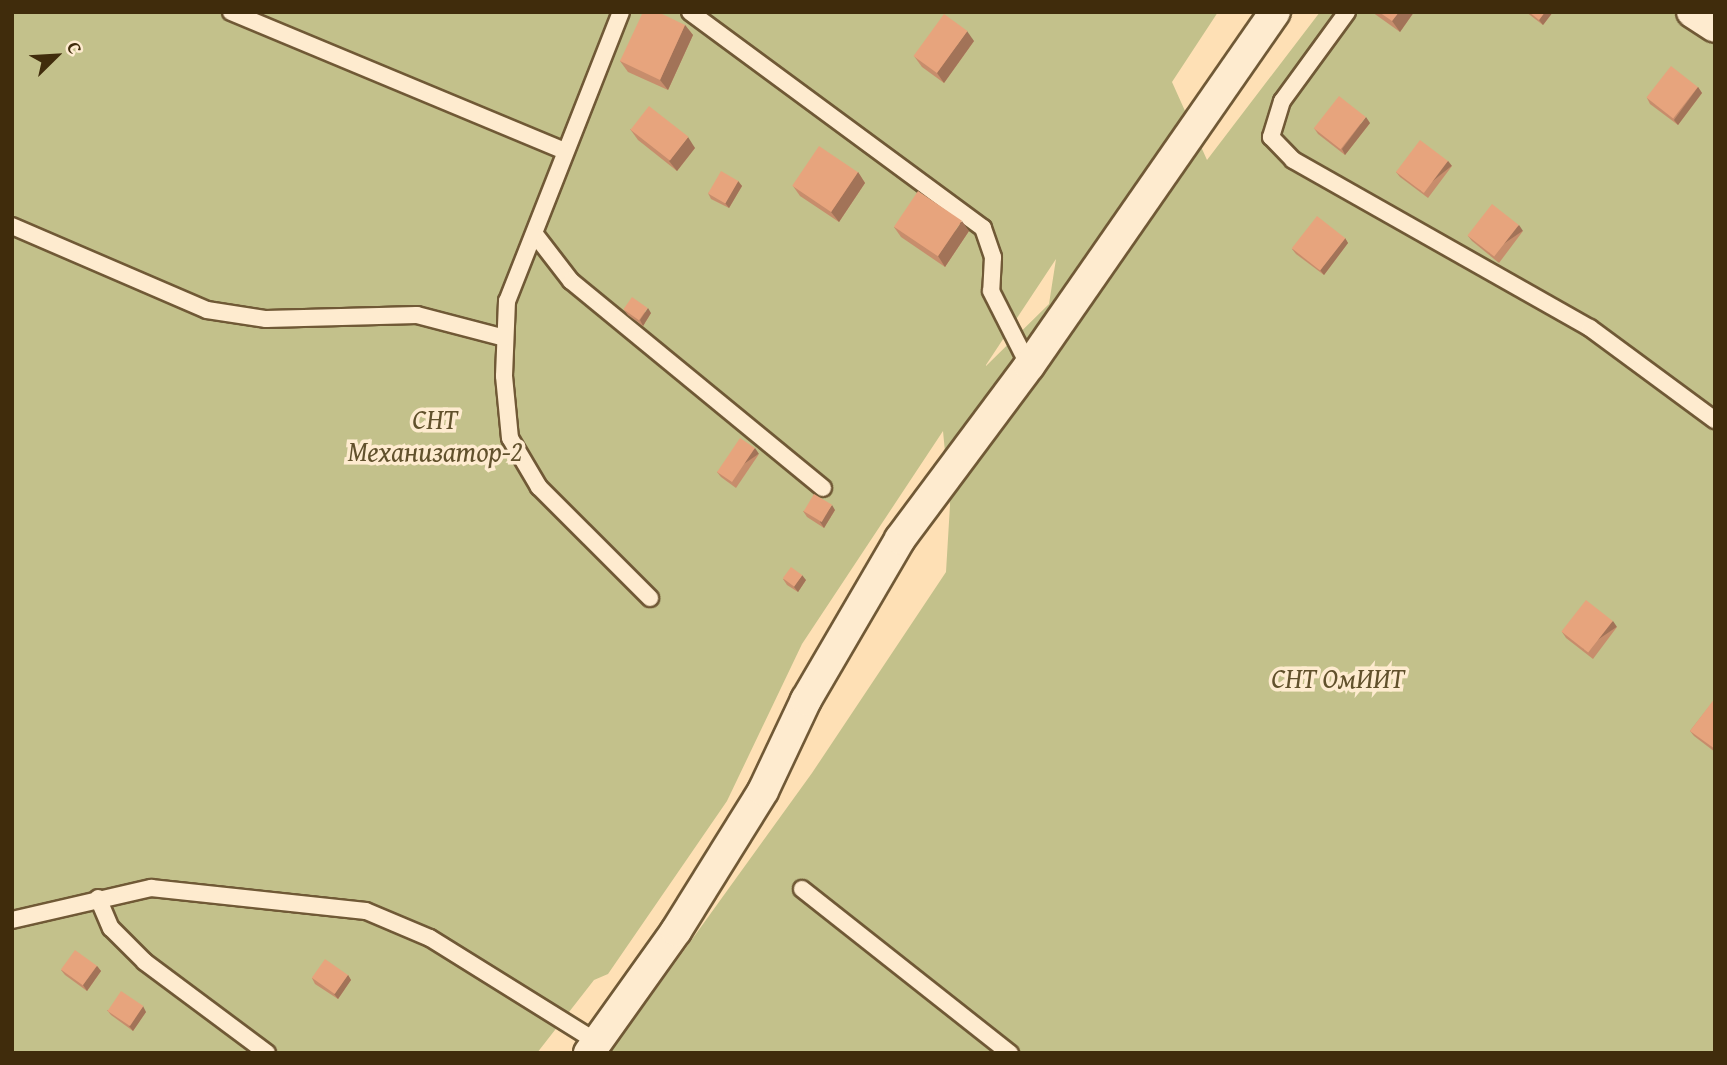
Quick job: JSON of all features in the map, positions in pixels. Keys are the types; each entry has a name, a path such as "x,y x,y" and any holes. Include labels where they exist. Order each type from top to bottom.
{"street":[{"path":"593,1048 762,791 806,700 900,539 1029,366 1275,12"},
{"path":"1692,12 1715,27"}],"lane":[{"path":"231,12 562,150"},
{"path":"621,12 562,150 537,237 507,301 505,338 510,438 539,487 650,598"},
{"path":"690,12 984,228 993,257 991,291 1029,366"},
{"path":"1347,12 1282,101 1271,137 1293,160 1590,328 1715,420"},
{"path":"12,226 207,310 265,319 417,315 505,338"},
{"path":"537,237 571,281 823,488"},
{"path":"12,920 98,898 151,888 366,911 430,937 593,1048"},
{"path":"802,889 1010,1053"},
{"path":"98,898 111,928 145,962 267,1053"}],"green space":[{"path":"12,12 1218,12 1172,82 1207,160 1320,12 1715,12 1715,1053 610,1053 812,773 946,572 950,505 943,431 802,644 727,801 608,974 594,980 537,1053 12,1053","holes":["1056,259 1049,304 986,366"]}],"building":[{"path":"643,12 658,12 685,25 660,80 620,61"},
{"path":"1379,12 1399,12 1392,21"},
{"path":"1529,12 1545,12 1539,20"},
{"path":"944,14 967,31 937,73 913,56"},
{"path":"1671,66 1698,87 1673,118 1646,98"},
{"path":"1339,96 1366,117 1341,149 1314,128"},
{"path":"649,106 688,137 670,160 631,130"},
{"path":"1420,140 1448,161 1424,193 1396,172"},
{"path":"819,146 858,172 831,212 792,186"},
{"path":"721,171 738,181 725,204 708,194"},
{"path":"918,191 962,221 938,256 894,227"},
{"path":"1492,204 1519,225 1494,256 1467,236"},
{"path":"1317,216 1345,238 1320,270 1292,248"},
{"path":"632,297 648,308 639,320 623,309"},
{"path":"740,438 755,448 732,482 717,472"},
{"path":"814,494 832,505 822,522 804,511"},
{"path":"791,567 802,575 794,587 783,578"},
{"path":"1586,600 1613,621 1588,652 1561,632"},
{"path":"1715,698 1715,749 1690,731"},
{"path":"75,950 97,966 83,985 61,969"},
{"path":"325,959 348,975 335,994 312,978"},
{"path":"121,991 143,1006 130,1026 108,1011"}],"park label":[{"name":"СНТ Механизатор-2","path":"435,435"},
{"name":"СНТ ОмИИТ","path":"1338,678"}]}
